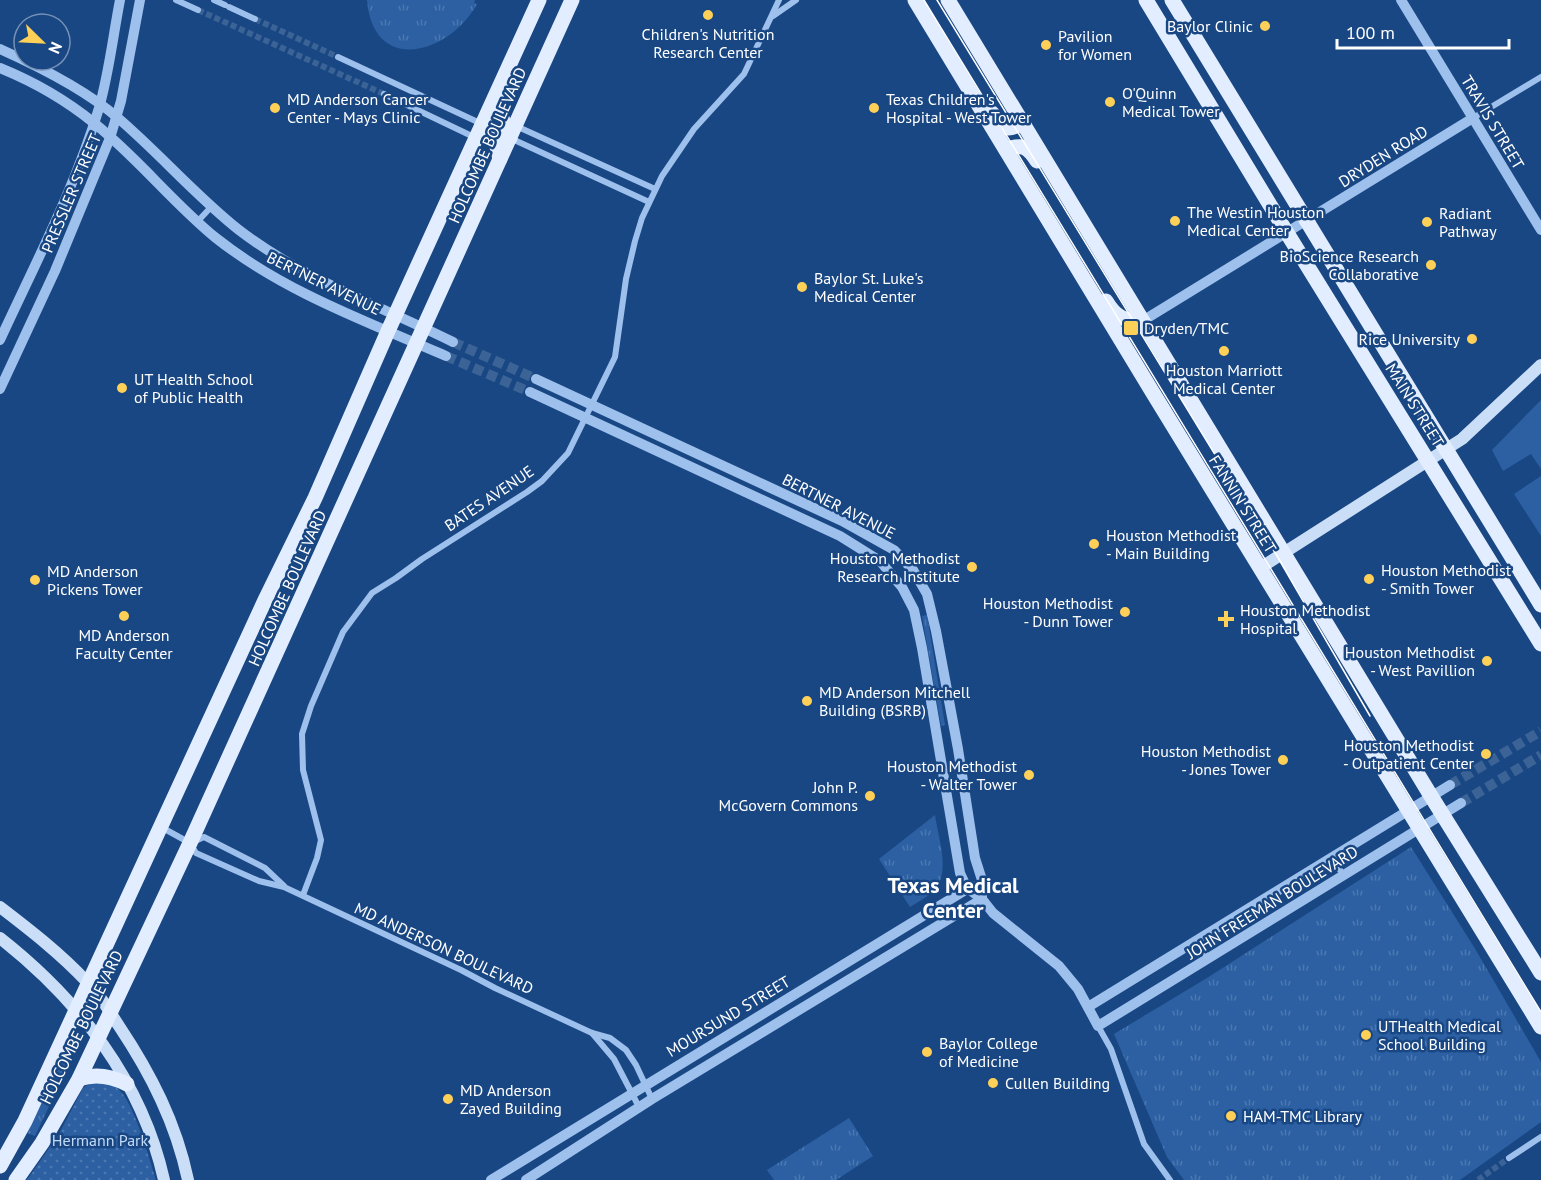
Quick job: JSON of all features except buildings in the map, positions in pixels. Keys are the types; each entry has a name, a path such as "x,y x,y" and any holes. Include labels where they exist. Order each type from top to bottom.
{"main road":[{"name":"HOLCOMBE BOULEVARD","path":"0,1166 25,1121 266,598 315,498 388,331 539,0"},
{"name":"HOLCOMBE BOULEVARD","path":"16,1180 48,1134 78,1080 190,843 572,0"},
{"name":"FANNIN STREET","path":"915,0 1541,1027"},
{"name":"FANNIN STREET","path":"948,0 1431,796 1541,973"},
{"name":"MAIN STREET","path":"1146,0 1541,644"},
{"name":"MAIN STREET","path":"1172,0 1541,605"},
{"path":"952,60 964,69 999,124 1013,129 1022,123"},
{"path":"501,86 499,111 512,131"},
{"path":"480,131 493,130 500,159"},
{"path":"1006,150 1017,145 1025,147 1033,154 1053,186 1064,192"},
{"path":"1064,246 1071,247 1075,251 1113,311 1126,320 1142,321"},
{"path":"1260,567 1462,439 1541,365"},
{"path":"315,498 341,510"},
{"path":"0,907 88,982 109,1012 137,1053 155,1085 172,1123 188,1180"},
{"path":"0,938 40,972 76,1008 119,1067 150,1133 164,1180"},
{"path":"78,1080 86,1076 108,1076 127,1084"}],"street":[{"name":"PRESSLER STREET","path":"0,340 73,179 94,123 100,105 120,0"},
{"name":"PRESSLER STREET","path":"0,388 55,271 110,138 117,117 140,0"},
{"path":"176,0 198,10"},
{"path":"214,0 255,19"},
{"name":"BATES AVENUE","path":"303,895 321,840 303,770 302,734 310,706 343,632 372,593 542,481 568,453 615,357 626,279 637,234 655,189 694,129 744,74 779,0"},
{"name":"BATES AVENUE","path":"773,16 796,0"},
{"name":"TRAVIS STREET","path":"1401,0 1541,230"},
{"name":"BERTNER AVENUE","path":"0,49 48,73 117,117 239,230 284,261 312,277 453,342"},
{"path":"338,57 434,102 480,131"},
{"name":"BERTNER AVENUE","path":"0,68 33,84 94,123 216,238 260,270 311,296 446,356"},
{"name":"DRYDEN ROAD","path":"1118,336 1541,77"},
{"path":"384,94 428,115 480,131"},
{"path":"428,115 434,102"},
{"path":"512,131 655,189"},
{"path":"512,131 649,202"},
{"path":"198,221 212,206"},
{"path":"36,262 55,271"},
{"name":"BERTNER AVENUE","path":"536,379 842,521 894,550 913,570 927,594 936,631 975,858 982,880 982,899"},
{"name":"BERTNER AVENUE","path":"530,392 840,536 880,561 902,587 914,610 953,840 960,873 967,888"},
{"name":"JOHN FREEMAN BOULEVARD","path":"1088,1007 1450,785"},
{"name":"JOHN FREEMAN BOULEVARD","path":"1098,1026 1461,802"},
{"name":"MD ANDERSON BOULEVARD","path":"161,827 190,843 196,853 259,881 284,886 592,1033 610,1038 626,1050 652,1099"},
{"name":"MD ANDERSON BOULEVARD","path":"190,843 204,837 265,868 284,886"},
{"path":"1332,857 1343,875"},
{"name":"MOURSUND STREET","path":"491,1180 982,880"},
{"path":"967,888 982,899 993,913 1059,966 1077,988 1111,1049 1144,1144 1170,1180"},
{"name":"MOURSUND STREET","path":"526,1180 639,1107 982,899"},
{"path":"1197,940 1208,958"},
{"name":"MD ANDERSON BOULEVARD","path":"592,1033 614,1059 639,1107"},
{"path":"1509,1158 1541,1137"}],"green space":[{"path":"367,0 475,0 474,3 477,4 464,22 449,35 431,45 414,49 397,48 383,39 372,24"},
{"path":"1541,400 1541,469 1531,454 1503,471 1492,450"},
{"path":"1541,476 1541,536 1514,494"},
{"path":"927,615 945,725 941,726 922,616"},
{"path":"935,815 942,855 942,875 939,884 931,893 910,907 879,859"},
{"path":"1411,847 1474,947 1541,1062 1541,1122 1460,1180 1184,1180 1167,1157 1114,1034 1207,978"},
{"path":"79,1036 81,1039 35,1136 27,1133 71,1042"},
{"name":"Hermann Park","path":"99,1081 117,1088 129,1105 156,1180 27,1180 59,1134 83,1088"},
{"path":"849,1118 873,1156 836,1180 774,1180 767,1170"}],"tunnel":[{"path":"198,10 384,94"},
{"path":"255,19 338,57"},
{"path":"453,342 536,379"},
{"path":"446,356 530,392"},
{"path":"1450,785 1541,731"},
{"path":"1461,803 1541,755"},
{"path":"1478,1180 1509,1158"}],"tram line":[{"path":"924,0 1541,1012"},
{"path":"937,0 1277,556 1370,716"}],"place":[{"name":"Children's Nutrition Research Center","path":"708,15"},
{"name":"Baylor Clinic","path":"1265,26"},
{"name":"Pavilion for Women","path":"1046,45"},
{"name":"O'Quinn Medical Tower","path":"1110,102"},
{"name":"MD Anderson Cancer Center - Mays Clinic","path":"275,108"},
{"name":"Texas Children's Hospital - West Tower","path":"874,108"},
{"name":"The Westin Houston Medical Center","path":"1175,221"},
{"name":"Radiant Pathway","path":"1427,222"},
{"name":"BioScience Research Collaborative","path":"1431,265"},
{"name":"Baylor St. Luke's Medical Center","path":"802,287"},
{"name":"Dryden/TMC","path":"1131,328"},
{"name":"Rice University","path":"1472,339"},
{"name":"Houston Marriott Medical Center","path":"1224,351"},
{"name":"UT Health School of Public Health","path":"122,388"},
{"name":"Houston Methodist - Main Building","path":"1094,544"},
{"name":"Houston Methodist Research Institute","path":"972,567"},
{"name":"Houston Methodist - Smith Tower","path":"1369,579"},
{"name":"MD Anderson Pickens Tower","path":"35,580"},
{"name":"Houston Methodist - Dunn Tower","path":"1125,612"},
{"name":"MD Anderson Faculty Center","path":"124,616"},
{"name":"Houston Methodist Hospital","path":"1226,619"},
{"name":"Houston Methodist - West Pavillion","path":"1487,661"},
{"name":"MD Anderson Mitchell Building (BSRB)","path":"807,701"},
{"name":"Houston Methodist - Outpatient Center","path":"1486,754"},
{"name":"Houston Methodist - Jones Tower","path":"1283,760"},
{"name":"Houston Methodist - Walter Tower","path":"1029,775"},
{"name":"John P. McGovern Commons","path":"870,796"},
{"name":"UTHealth Medical School Building","path":"1366,1035"},
{"name":"Baylor College of Medicine","path":"927,1052"},
{"name":"Cullen Building","path":"993,1083"},
{"name":"MD Anderson Zayed Building","path":"448,1099"},
{"name":"HAM-TMC Library","path":"1231,1116"}],"district":[{"name":"Texas Medical Center","path":"953,898"}]}
